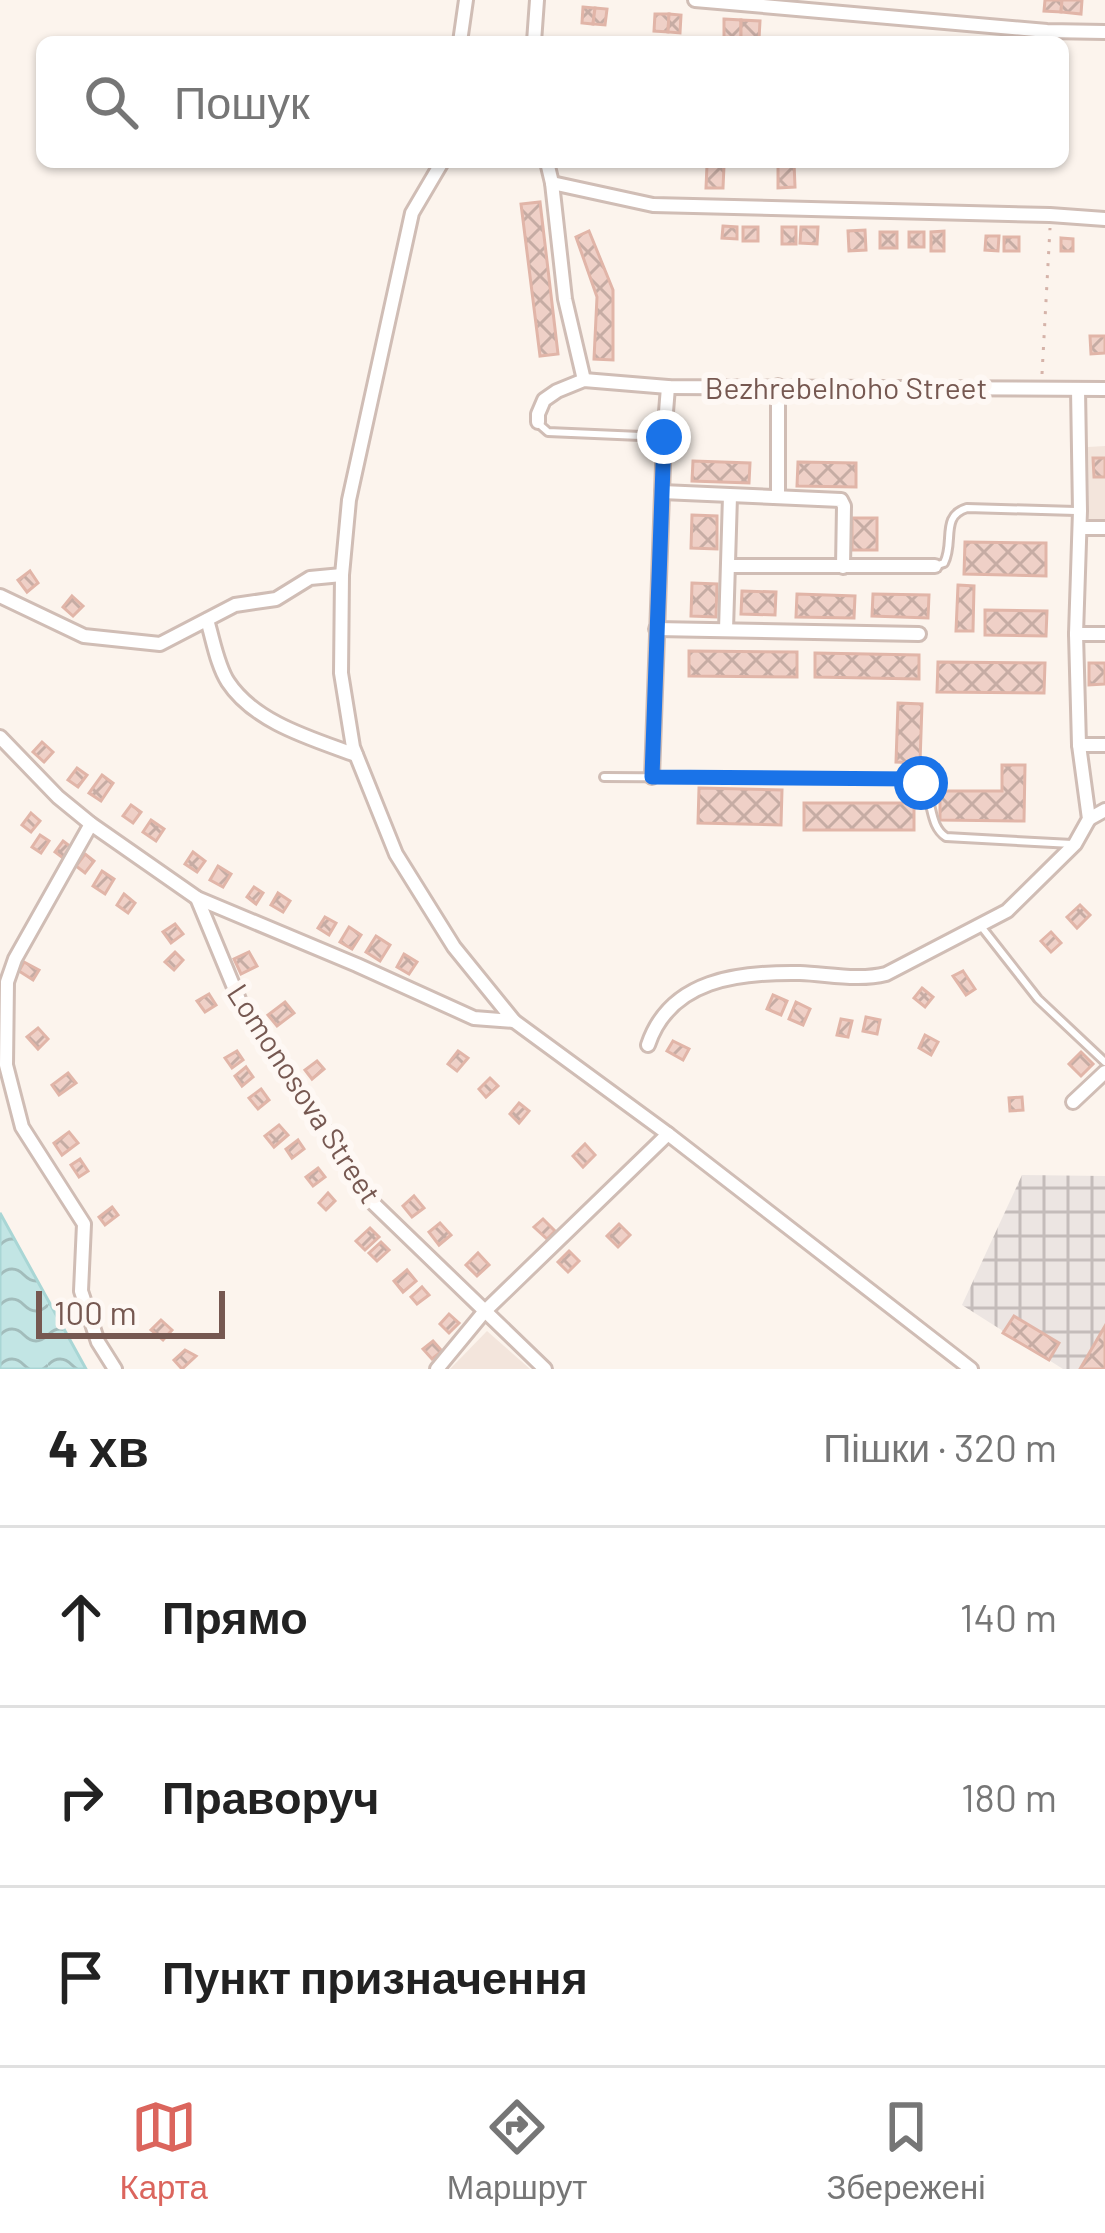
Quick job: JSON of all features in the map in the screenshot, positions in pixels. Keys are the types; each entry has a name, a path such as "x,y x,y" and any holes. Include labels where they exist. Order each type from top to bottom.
{"street":[{"path":"461,36 466,0"},
{"path":"535,36 537,0"},
{"path":"695,0 1105,32"},
{"path":"438,168 412,213 349,500 341,575 341,673 356,755 396,854 454,947 514,1021 668,1133 971,1369"},
{"path":"538,422 544,400 584,380 565,299 548,168"},
{"path":"552,183 653,205 1105,219"},
{"name":"Bezhrebelnoho Street","path":"584,380 668,387 1105,389"},
{"path":"778,386 778,496"},
{"path":"652,777 668,387"},
{"path":"1078,389 1076,634 1079,745 1089,819"},
{"path":"662,493 841,500 843,568"},
{"path":"726,630 730,496"},
{"path":"1080,528 1105,528"},
{"path":"728,566 935,566"},
{"path":"0,596 83,636 160,644 235,605 276,598 310,578 341,575"},
{"path":"207,620 226,680 242,697 282,728 356,755"},
{"path":"656,629 919,634"},
{"path":"1076,634 1105,634"},
{"path":"0,737 58,797 196,898 474,1018 514,1021"},
{"path":"1079,745 1105,745"},
{"path":"648,1045 669,1006 692,989 735,975 872,978 980,926 1007,911 1076,844 1089,819 1105,810"},
{"path":"91,824 15,959 7,982 5,1065 22,1127 84,1224 81,1292 98,1342 115,1369"},
{"name":"Lomonosova Street","path":"196,898 240,1002 372,1202 545,1369"},
{"path":"1072,1102 1105,1072"},
{"path":"437,1369 484,1312 668,1133"}],"lane":[{"path":"538,422 548,432 664,437"},
{"path":"935,566 944,563 948,554 950,519 956,511 1080,511"},
{"path":"604,777 913,779 927,791 935,827 946,837 1076,844"},
{"path":"980,926 1038,999 1105,1062"}],"path":[{"path":"1041,388 1050,215"}],"shaded area":[{"path":"1105,446 1105,521 1089,521 1088,447"},
{"path":"1022,1175 1105,1176 1105,1369 1063,1369 962,1305"},
{"path":"487,1331 530,1369 450,1369"}],"water":[{"path":"0,1213 86,1369 0,1369"}],"building":[{"path":"1045,0 1062,0 1061,12 1044,11"},
{"path":"1062,0 1082,0 1081,14 1061,12"},
{"path":"583,7 595,8 593,24 582,23"},
{"path":"595,8 607,9 605,25 593,24"},
{"path":"655,14 669,14 668,32 654,31"},
{"path":"669,14 681,15 680,33 668,32"},
{"path":"724,19 741,20 741,36 724,36"},
{"path":"741,20 760,21 759,36 741,36"},
{"path":"707,168 724,168 723,188 706,188"},
{"path":"778,168 794,168 795,187 778,188"},
{"path":"540,202 558,354 540,356 521,204"},
{"path":"723,226 737,227 737,239 722,238"},
{"path":"743,227 758,227 758,241 743,241"},
{"path":"782,227 796,227 796,244 782,244"},
{"path":"801,227 818,227 817,244 800,243"},
{"path":"865,230 866,250 849,251 848,231"},
{"path":"589,231 613,290 613,360 594,359 597,297 576,237"},
{"path":"944,231 944,251 931,251 931,232"},
{"path":"880,232 897,232 897,248 880,248"},
{"path":"909,232 924,232 924,247 909,247"},
{"path":"986,236 999,236 998,251 985,250"},
{"path":"1004,237 1019,237 1019,251 1004,251"},
{"path":"1061,238 1073,239 1073,251 1061,251"},
{"path":"1090,336 1105,336 1105,353 1091,354"},
{"path":"1093,458 1105,458 1105,477 1094,477"},
{"path":"693,461 750,463 749,483 692,481"},
{"path":"798,462 856,463 856,487 797,486"},
{"path":"692,515 717,516 717,549 691,548"},
{"path":"852,518 877,518 877,550 852,550"},
{"path":"965,542 1046,543 1046,576 964,574"},
{"path":"30,571 38,583 27,592 18,580"},
{"path":"692,583 717,584 716,617 691,616"},
{"path":"958,585 974,586 973,631 956,631"},
{"path":"742,591 776,592 775,615 741,614"},
{"path":"797,594 855,596 854,618 796,617"},
{"path":"873,594 929,595 928,618 872,616"},
{"path":"72,596 83,606 73,616 63,607"},
{"path":"985,610 1047,611 1046,636 985,635"},
{"path":"689,651 797,652 797,677 689,676"},
{"path":"815,653 919,655 919,679 815,677"},
{"path":"938,662 1045,663 1044,693 937,692"},
{"path":"1089,663 1105,663 1105,684 1089,685"},
{"path":"898,703 922,704 920,763 896,762"},
{"path":"42,742 53,752 44,762 33,752"},
{"path":"1002,765 1025,765 1024,821 940,820 940,791 1002,791"},
{"path":"77,768 87,775 78,787 68,780"},
{"path":"102,775 113,783 101,801 89,793"},
{"path":"699,788 782,790 781,825 698,823"},
{"path":"804,803 914,803 914,830 804,830"},
{"path":"131,805 141,812 133,823 123,816"},
{"path":"31,813 40,821 31,832 22,825"},
{"path":"151,820 164,829 156,841 143,832"},
{"path":"40,835 49,841 41,853 32,847"},
{"path":"63,841 71,847 63,858 55,852"},
{"path":"193,852 205,861 197,872 185,864"},
{"path":"85,854 94,861 85,873 76,866"},
{"path":"218,866 231,874 223,887 210,880"},
{"path":"102,871 114,879 105,894 93,886"},
{"path":"254,887 263,893 256,904 247,897"},
{"path":"278,893 290,901 283,912 271,905"},
{"path":"124,894 135,903 128,913 117,905"},
{"path":"1080,905 1090,915 1077,928 1067,917"},
{"path":"325,917 336,923 329,935 318,928"},
{"path":"175,924 183,934 171,943 163,932"},
{"path":"349,927 361,935 352,949 340,942"},
{"path":"1051,932 1061,943 1051,952 1041,941"},
{"path":"376,936 390,945 380,961 366,952"},
{"path":"175,952 183,960 174,970 165,962"},
{"path":"249,952 257,966 241,974 234,959"},
{"path":"404,954 417,962 409,974 397,967"},
{"path":"24,962 39,970 33,980 19,971"},
{"path":"963,971 975,989 966,995 953,976"},
{"path":"922,988 933,997 925,1007 914,998"},
{"path":"209,994 216,1005 205,1012 197,1001"},
{"path":"773,995 787,1001 781,1015 767,1009"},
{"path":"285,1002 294,1013 277,1026 268,1015"},
{"path":"796,1002 810,1009 803,1025 789,1019"},
{"path":"866,1017 880,1020 877,1034 863,1031"},
{"path":"841,1019 852,1021 848,1037 837,1035"},
{"path":"38,1028 48,1039 38,1049 27,1037"},
{"path":"925,1035 938,1042 931,1055 919,1048"},
{"path":"673,1041 689,1049 683,1060 667,1051"},
{"path":"237,1051 243,1060 232,1068 225,1058"},
{"path":"458,1051 468,1058 457,1071 448,1064"},
{"path":"1081,1052 1093,1064 1081,1076 1069,1064"},
{"path":"317,1061 324,1069 312,1079 305,1070"},
{"path":"246,1067 253,1077 242,1086 235,1076"},
{"path":"68,1073 76,1083 59,1095 52,1085"},
{"path":"490,1078 498,1086 486,1097 479,1089"},
{"path":"261,1089 269,1100 258,1109 249,1098"},
{"path":"1022,1097 1023,1110 1010,1111 1009,1098"},
{"path":"519,1103 529,1111 519,1123 510,1114"},
{"path":"279,1125 288,1135 274,1147 265,1136"},
{"path":"69,1132 78,1143 62,1155 54,1143"},
{"path":"298,1140 304,1149 292,1158 286,1149"},
{"path":"585,1144 595,1155 583,1167 573,1156"},
{"path":"80,1159 88,1171 79,1177 71,1165"},
{"path":"318,1168 325,1177 313,1186 306,1177"},
{"path":"328,1193 335,1201 326,1210 319,1203"},
{"path":"414,1196 424,1208 412,1217 403,1206"},
{"path":"112,1207 118,1215 105,1225 99,1217"},
{"path":"543,1219 555,1231 547,1239 534,1227"},
{"path":"440,1223 451,1235 439,1245 429,1232"},
{"path":"619,1224 630,1235 618,1247 607,1236"},
{"path":"370,1228 379,1237 365,1250 356,1241"},
{"path":"381,1242 389,1250 377,1261 369,1253"},
{"path":"569,1251 579,1261 568,1272 558,1262"},
{"path":"478,1253 489,1265 477,1276 466,1265"},
{"path":"407,1270 416,1281 403,1292 394,1281"},
{"path":"422,1287 429,1295 417,1304 411,1297"},
{"path":"449,1314 459,1323 449,1333 440,1324"},
{"path":"1014,1316 1059,1343 1049,1360 1003,1333"},
{"path":"161,1320 172,1330 163,1340 151,1330"},
{"path":"1105,1326 1105,1369 1080,1369"},
{"path":"433,1341 442,1351 432,1359 423,1349"},
{"path":"185,1350 196,1356 182,1369 174,1360"}],"route":[{"path":"664,437 652,777 913,779 921,783"}]}
